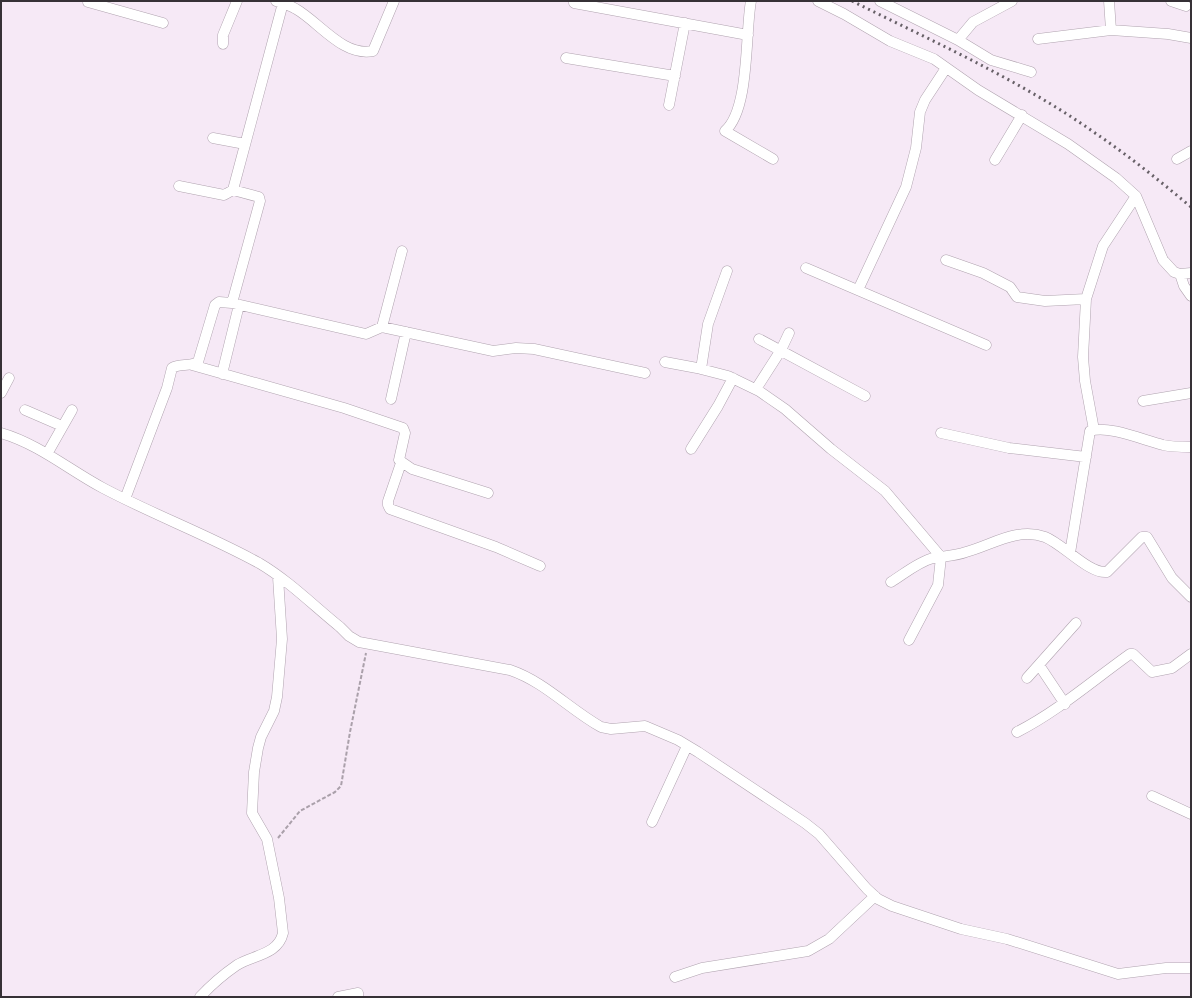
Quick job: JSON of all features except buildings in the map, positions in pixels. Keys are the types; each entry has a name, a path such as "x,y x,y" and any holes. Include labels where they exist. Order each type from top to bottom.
{"street":[{"path":"88,1 163,22"},
{"path":"223,44 224,35 237,1"},
{"path":"233,190 279,2 295,8 342,44 352,49 368,52 373,51 394,1"},
{"path":"751,1 740,102 736,115 725,131 773,159"},
{"path":"818,1 844,14 890,41 934,60 978,90 1022,115 1068,144 1124,184 1136,196 1163,260 1174,272 1180,274 1191,273"},
{"path":"880,1 958,40 991,60 1031,72"},
{"path":"958,40 973,22 1012,1"},
{"path":"1109,1 1111,30"},
{"path":"1171,1 1186,6"},
{"path":"574,3 748,34"},
{"path":"669,105 684,23"},
{"path":"1038,39 1111,30 1168,34 1191,38"},
{"path":"566,58 675,76"},
{"path":"858,290 906,187 916,148 920,112 925,100 946,68"},
{"path":"994,160 1022,115"},
{"path":"213,138 245,144"},
{"path":"1177,159 1191,151"},
{"path":"179,186 224,195 233,190 259,197 260,200 236,304 222,374"},
{"path":"1094,430 1085,381 1083,357 1086,299 1103,246 1136,196"},
{"path":"382,327 402,251"},
{"path":"946,260 983,273 1010,287 1017,297 1045,301 1086,299"},
{"path":"806,268 986,345"},
{"path":"701,369 708,324 727,271"},
{"path":"1180,274 1184,286 1191,296"},
{"path":"192,366 198,362 215,305 219,302 236,304 366,334 382,327 493,351 516,348 534,349 645,373"},
{"path":"390,399 406,332"},
{"path":"756,389 781,350 789,333"},
{"path":"759,339 865,396"},
{"path":"665,362 701,369 733,378 756,389 785,409 831,449 885,491 941,557 938,585 909,640"},
{"path":"125,499 168,388 172,368 176,365 192,366 344,408 403,428 404,433 399,460 401,463 388,502 390,509 496,547 540,566"},
{"path":"1,393 9,378"},
{"path":"692,449 733,378"},
{"path":"1143,400 1191,393"},
{"path":"25,410 62,426"},
{"path":"47,454 72,410"},
{"path":"1070,553 1090,431 1110,431 1177,447 1191,447"},
{"path":"1,433 47,454 125,499 167,520 212,538 259,563 278,576 349,636 359,642 510,670 532,679 550,690 601,727 611,729 645,726 687,746 806,823 875,896 892,906 961,930 1007,939 1118,974 1166,968 1191,968"},
{"path":"941,433 1009,448 1086,457"},
{"path":"401,463 488,493"},
{"path":"891,582 918,565 933,558 966,553 1017,534 1031,533 1045,537 1095,569 1107,572 1142,537 1147,537 1172,578 1191,597"},
{"path":"200,997 228,972 240,964 272,950 282,937 283,921 270,853 262,829 252,813 254,772 258,748 261,737 274,711 277,697 282,638 278,576"},
{"path":"1027,678 1076,623"},
{"path":"1017,732 1040,720 1065,704 1130,654 1133,654 1152,672 1172,668 1191,654"},
{"path":"1039,666 1065,704"},
{"path":"652,822 687,746"},
{"path":"1152,796 1191,814"},
{"path":"675,978 702,968 808,951 829,939 875,896"},
{"path":"338,997 358,994 358,997"}],"path":[{"path":"270,853 278,838 300,811 335,792 341,786 356,698 368,644"}],"railway":[{"path":"852,1 976,62 1037,96 1120,151 1191,207"}]}
